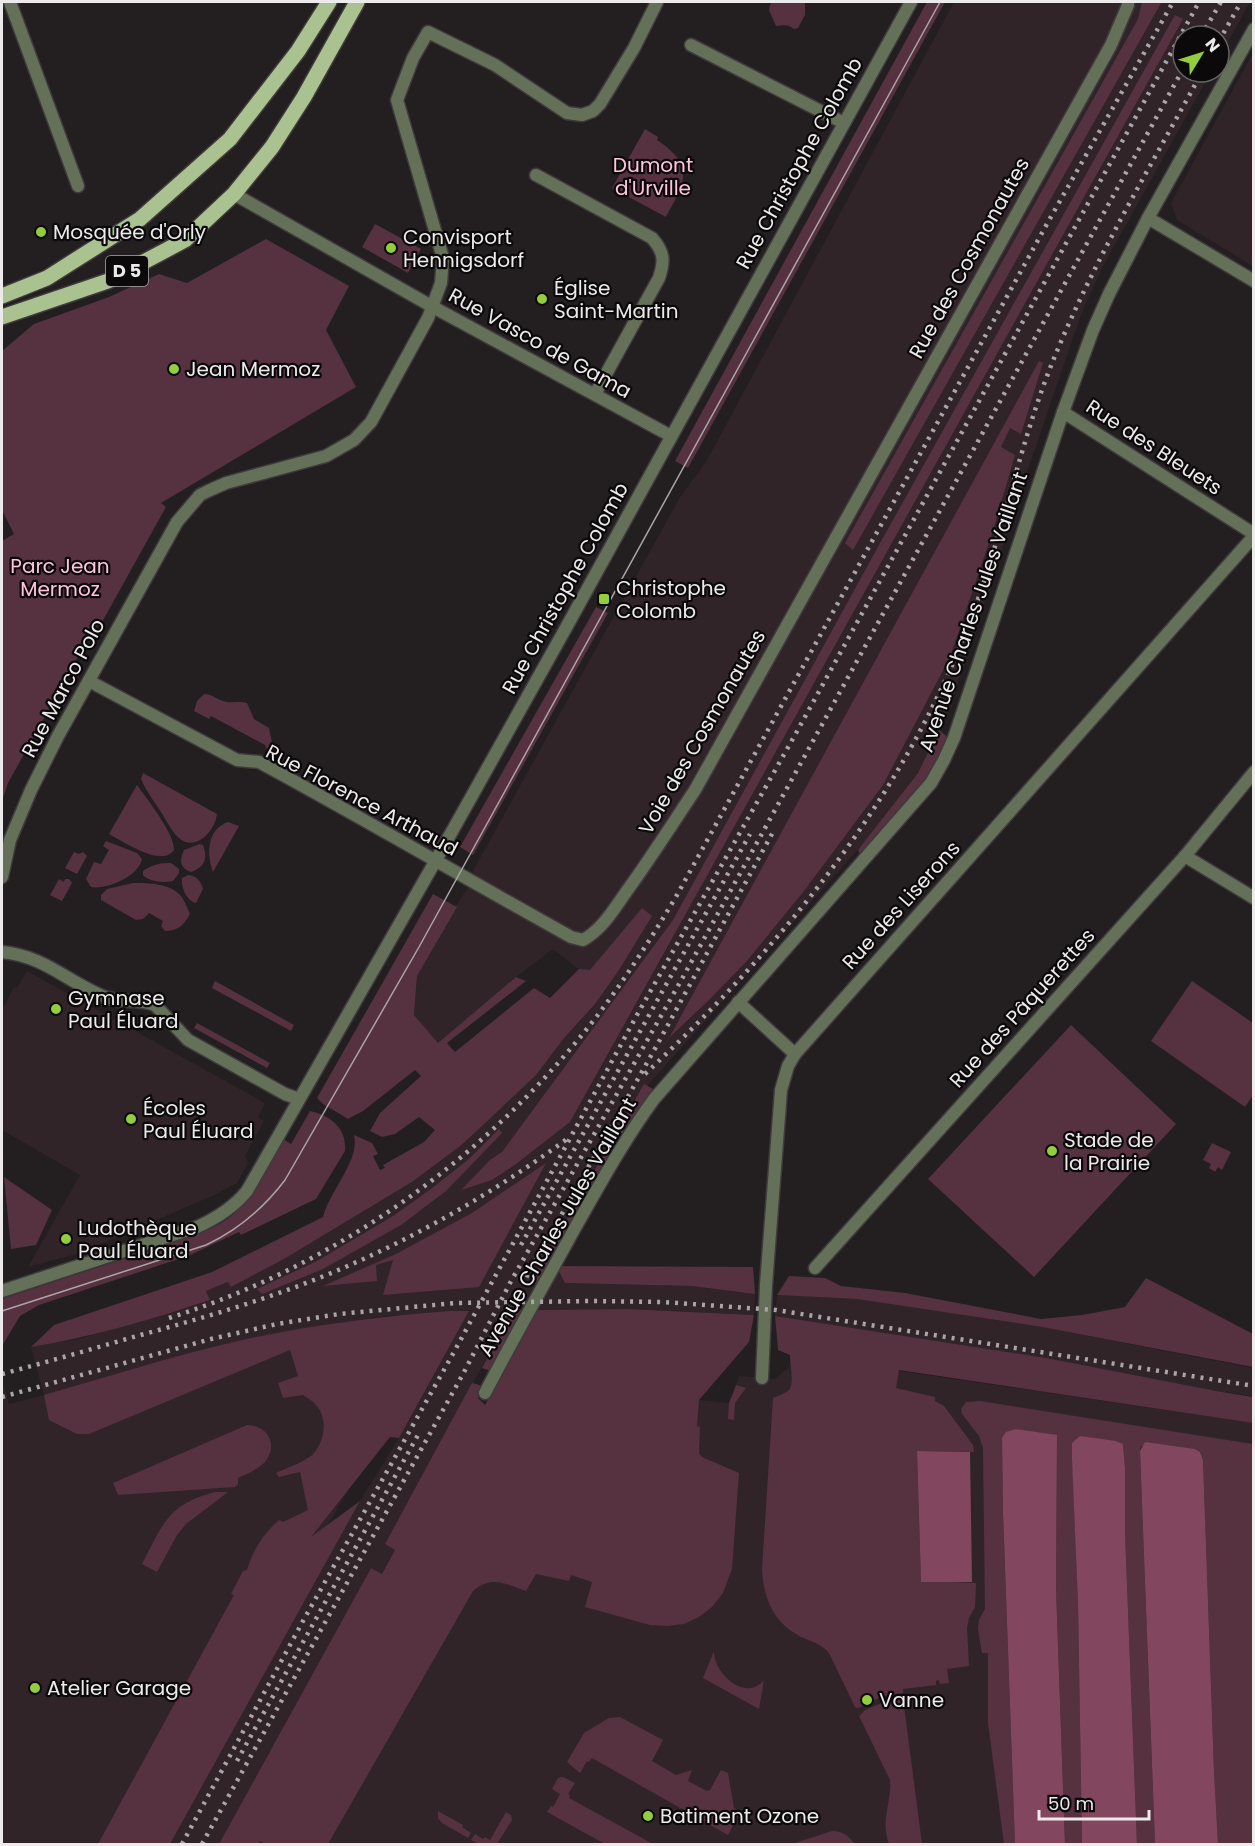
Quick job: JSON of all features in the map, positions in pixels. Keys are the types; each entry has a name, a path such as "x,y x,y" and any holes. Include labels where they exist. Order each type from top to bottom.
{"main road":[{"name":"D 5","path":"2,296 47,278 140,219 230,139 298,51 329,2"},
{"name":"D 5","path":"2,317 108,281 185,240 234,194 272,147 304,97 357,2"}],"street":[{"path":"10,2 78,186"},
{"name":"Rue Marco Polo","path":"2,877 10,840 31,790 177,522 200,495 226,483 326,456 354,440 371,422 433,307 441,283 443,258 397,99 413,58 428,32 495,66 567,113 582,115 593,111 600,105 634,48 657,2"},
{"name":"Rue Christophe Colomb","path":"2,1292 197,1227 230,1209 247,1191 436,860 911,2"},
{"name":"Rue des Cosmonautes","path":"839,532 1111,45 1128,2"},
{"name":"Avenue Charles Jules Vaillant","path":"485,1393 577,1225 642,1115 671,1077 931,783 944,760 954,738 1063,412 1093,330 1148,218 1254,29"},
{"path":"691,45 844,123"},
{"path":"536,175 651,238 660,248 664,264 659,278 595,394"},
{"name":"Rue Vasco de Gama","path":"234,194 433,307 671,436"},
{"path":"1148,218 1254,281"},
{"name":"Rue des Bleuets","path":"1063,412 1254,535"},
{"name":"Voie des Cosmonautes","path":"583,940 598,930 608,918 653,854 694,789 839,532"},
{"name":"Rue des Liserons","path":"762,1378 766,1285 781,1090 788,1066 795,1054 1254,535"},
{"name":"Rue Florence Arthaud","path":"89,681 237,760 259,762 570,937 583,940"},
{"name":"Rue des Pâquerettes","path":"815,1268 1185,856 1254,772"},
{"path":"1185,856 1254,898"},
{"path":"2,952 34,958 100,996 117,1001 155,1005 188,1040 285,1094 299,1099"},
{"path":"738,1002 795,1054"}],"shaded area":[{"path":"954,2 1250,2 1231,36 1231,24 1171,24 1171,84 1204,84 1102,268 1082,312 948,713 918,773 870,836 641,1093 550,1257 565,1283 692,1286 755,1294 754,1315 627,1309 513,1310 385,1544 395,1550 382,1574 371,1568 219,1844 170,1844 360,1501 399,1438 469,1311 387,1316 242,1340 74,1387 452,1317 137,1844 2,1844 2,1380 9,1404 44,1395 31,1347 78,1339 166,1315 210,1300 206,1291 228,1282 231,1287 284,1259 412,1182 459,1147 603,988 553,949 516,977 438,1044 414,1015 417,976 458,902 469,887 474,869 680,497 706,462"},
{"path":"1253,53 1253,266 1177,220 1171,203"},
{"name":"Écoles Paul Éluard","path":"27,971 265,1103 258,1117 264,1121 245,1156 248,1163 237,1183 80,1253 28,1267 80,1175 2,1130 2,1011 14,987 17,988"},
{"path":"777,1295 857,1299 1042,1327 1253,1368 1253,1396 1048,1368 775,1316"},
{"path":"519,1338 699,1400 730,1403 739,1376 776,1379 789,1368 791,1355 1253,1423 1253,1844 258,1844 361,1650"},
{"path":"1016,1429 1057,1435 1056,1589 1065,1844 1015,1844 1002,1438 1006,1432"},
{"path":"1080,1436 1123,1444 1137,1844 1082,1844 1078,1604 1072,1459 1072,1443"},
{"path":"1145,1442 1195,1449 1200,1452 1203,1460 1218,1844 1155,1844 1140,1451"},
{"path":"917,1451 970,1452 972,1582 921,1582"}],"green space":[{"path":"771,2 805,2 805,15 798,28 794,29 785,25 776,26 769,10"},
{"path":"927,2 945,2 688,468 675,461"},
{"path":"1142,2 1161,3 853,550 845,543 1138,19"},
{"path":"1175,15 1183,19 1180,24 1171,24 1171,41 570,1122 492,1180 461,1190 490,1160 502,1152 673,920"},
{"name":"Dumont d'Urville","path":"645,129 658,137 657,140 678,158 682,167 682,185 666,217 612,188"},
{"name":"Convisport Hennigsdorf","path":"375,224 421,249 408,273 362,247"},
{"name":"Jean Mermoz","path":"266,239 349,286 326,330 356,387 161,503 166,507 101,624 94,628 8,783 2,801 2,541 14,534 2,510 2,351 34,324 109,297 159,274 187,283"},
{"path":"1039,361 1043,363 1021,434 1010,428 1001,447 1015,455 992,534 950,657 883,785 804,891 746,962 669,1038"},
{"path":"596,607 608,613 473,855 460,847"},
{"path":"204,694 224,701 247,703 254,719 269,728 274,751 268,752 265,745 211,716 209,719 194,711 197,701"},
{"path":"939,730 950,739 936,766 860,854 858,850 918,773"},
{"path":"143,773 217,814 214,824 203,838 188,843 172,831 145,788 141,779"},
{"path":"137,785 170,835 174,850 168,855 152,855 143,852 109,834"},
{"path":"228,822 239,826 213,872 209,858 212,836 221,825"},
{"path":"106,841 137,853 142,859 140,865 129,876 113,884 91,887 86,879 94,862 101,864 109,850 103,846"},
{"path":"203,845 204,862 191,872 183,866 182,854 184,850"},
{"path":"74,852 79,854 83,852 87,856 77,874 65,868"},
{"path":"171,863 179,869 173,881 157,881 143,875 143,871 157,864"},
{"path":"188,875 198,879 203,889 196,903 189,900 183,889 182,878"},
{"path":"59,879 64,882 65,879 69,879 72,883 62,901 50,895"},
{"path":"133,883 171,888 182,898 190,914 188,918 177,929 165,931 161,926 163,921 149,913 143,919 136,920 101,900 101,895 107,889"},
{"path":"433,894 457,907 417,976 414,1015 438,1043 516,977 526,981 447,1043 455,1052 534,988 550,998 579,969 590,970 642,908 652,916 595,1004 564,1038 536,1075 459,1147 412,1182 284,1259 231,1287 228,1282 206,1291 210,1300 121,1327 31,1347 54,1325 212,1272 323,1217 353,1155 354,1135 372,1143 378,1154 373,1156 380,1170 385,1168 383,1165 424,1142 435,1130 419,1117 395,1134 382,1137 370,1131 380,1113 421,1076 415,1070 363,1111 348,1119 317,1098"},
{"path":"215,981 294,1025 291,1031 212,988"},
{"path":"1192,981 1253,1023 1253,1095 1245,1107 1151,1041"},
{"path":"197,1023 270,1063 267,1068 194,1028"},
{"name":"Stade de la Prairie","path":"1071,1025 1176,1124 1034,1277 928,1179"},
{"path":"644,1084 653,1089 539,1284 529,1285"},
{"path":"310,1111 325,1116 336,1124 345,1143 345,1151 316,1199 241,1235 239,1232 188,1256 39,1305 20,1316 2,1346 2,1299 196,1235 222,1222 237,1211 249,1196 283,1139 291,1144"},
{"path":"499,1129 502,1133 446,1191 401,1225 323,1269 262,1294 257,1289 317,1261 393,1216 469,1159"},
{"path":"1212,1143 1231,1152 1222,1170 1218,1167 1215,1172 1209,1168 1211,1164 1203,1160"},
{"path":"546,1163 479,1287 383,1295 393,1260 376,1265 377,1281 323,1286 396,1254 472,1213"},
{"path":"4,1177 52,1210 36,1245 11,1249"},
{"path":"556,1266 753,1267 755,1294 692,1286 565,1283"},
{"path":"789,1276 825,1278 841,1286 905,1293 1041,1319 1082,1315 1125,1307 1146,1278 1253,1334 1253,1367 1042,1327 857,1299 777,1295"},
{"path":"627,1309 754,1315 749,1342 699,1400 697,1426 700,1427 699,1453 702,1457 739,1473 732,1569 723,1593 712,1607 699,1617 684,1624 667,1626 650,1625 585,1607 592,1582 571,1575 569,1581 536,1574 526,1591 499,1582 486,1583 473,1591 328,1844 266,1844 260,1841 258,1844 219,1844 371,1568 382,1574 395,1550 385,1544 472,1383 483,1386 478,1398 485,1405 534,1310"},
{"path":"513,1310 524,1310 491,1371 482,1368"},
{"path":"469,1311 399,1438 390,1437 311,1537 360,1501 170,1844 98,1844 234,1595 231,1594 243,1571 247,1570 259,1543 279,1520 283,1522 308,1510 300,1472 279,1477 276,1473 311,1456 316,1451 322,1438 324,1423 319,1409 303,1395 283,1398 278,1383 298,1376 290,1350 89,1434 77,1434 49,1420 44,1395 242,1340 346,1322"},
{"path":"775,1316 1046,1358 1253,1397 1253,1423 899,1370 896,1388 935,1397 935,1401 944,1406 973,1445 974,1452 917,1451 921,1581 976,1583 975,1607 967,1628 969,1666 947,1669 949,1683 940,1684 939,1680 936,1681 936,1685 903,1689 903,1693 883,1696 871,1702 868,1696 862,1699 865,1705 858,1708 855,1707 829,1653 818,1644 796,1634 781,1622 770,1606 764,1588 762,1569 773,1398 788,1391 792,1380 790,1355 778,1350"},
{"path":"736,1385 746,1388 735,1403 734,1420 728,1419 729,1403"},
{"path":"980,1401 1253,1444 1253,1844 1218,1844 1203,1460 1200,1452 1195,1449 1141,1446 1155,1844 1137,1844 1125,1532 1125,1468 1123,1444 1116,1441 1072,1443 1078,1604 1082,1844 1065,1844 1056,1589 1057,1436 1016,1429 1002,1438 1015,1844 1004,1844 988,1723 988,1653 982,1653 978,1629 979,1620 985,1609 983,1448 979,1436 962,1414 961,1409 966,1402"},
{"path":"247,1425 255,1426 266,1433 270,1438 270,1451 263,1464 238,1478 238,1484 235,1487 118,1495 113,1483"},
{"path":"215,1492 228,1492 186,1524 177,1535 157,1572 142,1564 162,1527 177,1510 199,1497"},
{"path":"714,1651 719,1668 725,1676 740,1687 757,1686 764,1680 759,1709 703,1678"},
{"path":"894,1698 903,1698 922,1844 889,1844 886,1819 890,1780 859,1716 865,1710"},
{"path":"620,1717 663,1740 652,1761 676,1775 692,1770 688,1781 707,1791 710,1790 721,1770 728,1773 734,1808 740,1812 728,1835 592,1758 589,1762 587,1761 580,1773 567,1762 584,1733 609,1718"},
{"path":"563,1777 575,1783 568,1794 569,1798 653,1844 605,1844 547,1812 551,1806 553,1807 560,1794 552,1789 558,1778"},
{"path":"438,1811 463,1825 462,1827 471,1833 468,1838 442,1823 438,1818"},
{"path":"506,1812 511,1815 512,1820 497,1844 479,1844 471,1840 475,1834 490,1840"},
{"path":"832,1831 845,1835 855,1844 792,1844"}],"tram line":[{"path":"2,1311 206,1245 229,1233 249,1218 285,1180 419,947 940,2"}],"railway":[{"path":"169,1318 231,1296 292,1268 350,1236 406,1200 459,1159 508,1115 555,1067 597,1016 677,895 1048,222 1173,2"},
{"path":"182,1844 637,1015 795,735 1199,2"},
{"path":"1208,24 1221,2"},
{"path":"1229,24 1241,2"},
{"path":"202,1844 463,1374 510,1283 683,977 1175,84"},
{"path":"645,1074 743,976 789,923 832,869 871,813 907,754 939,693 980,595 1032,420 1057,351 1107,245 1195,84"},
{"path":"491,1340 657,1045 773,832"},
{"path":"521,1245 750,834"},
{"path":"2,1374 220,1312 336,1271 439,1221 504,1182 567,1139"},
{"path":"2,1397 211,1339 277,1324 339,1314 455,1303 592,1301 663,1302 776,1310 1254,1386"},
{"path":"237,1761 418,1435"}],"place":[{"name":"Mosquée d'Orly","path":"41,232"},
{"name":"Convisport Hennigsdorf","path":"391,248"},
{"name":"Église Saint-Martin","path":"542,299"},
{"name":"Jean Mermoz","path":"174,369"},
{"name":"Christophe Colomb","path":"604,599"},
{"name":"Gymnase Paul Éluard","path":"56,1009"},
{"name":"Écoles Paul Éluard","path":"131,1119"},
{"name":"Stade de la Prairie","path":"1052,1151"},
{"name":"Ludothèque Paul Éluard","path":"66,1239"},
{"name":"Atelier Garage","path":"35,1688"},
{"name":"Vanne","path":"867,1700"},
{"name":"Batiment Ozone","path":"648,1816"}],"park label":[{"name":"Parc Jean Mermoz","path":"60,578"}]}
